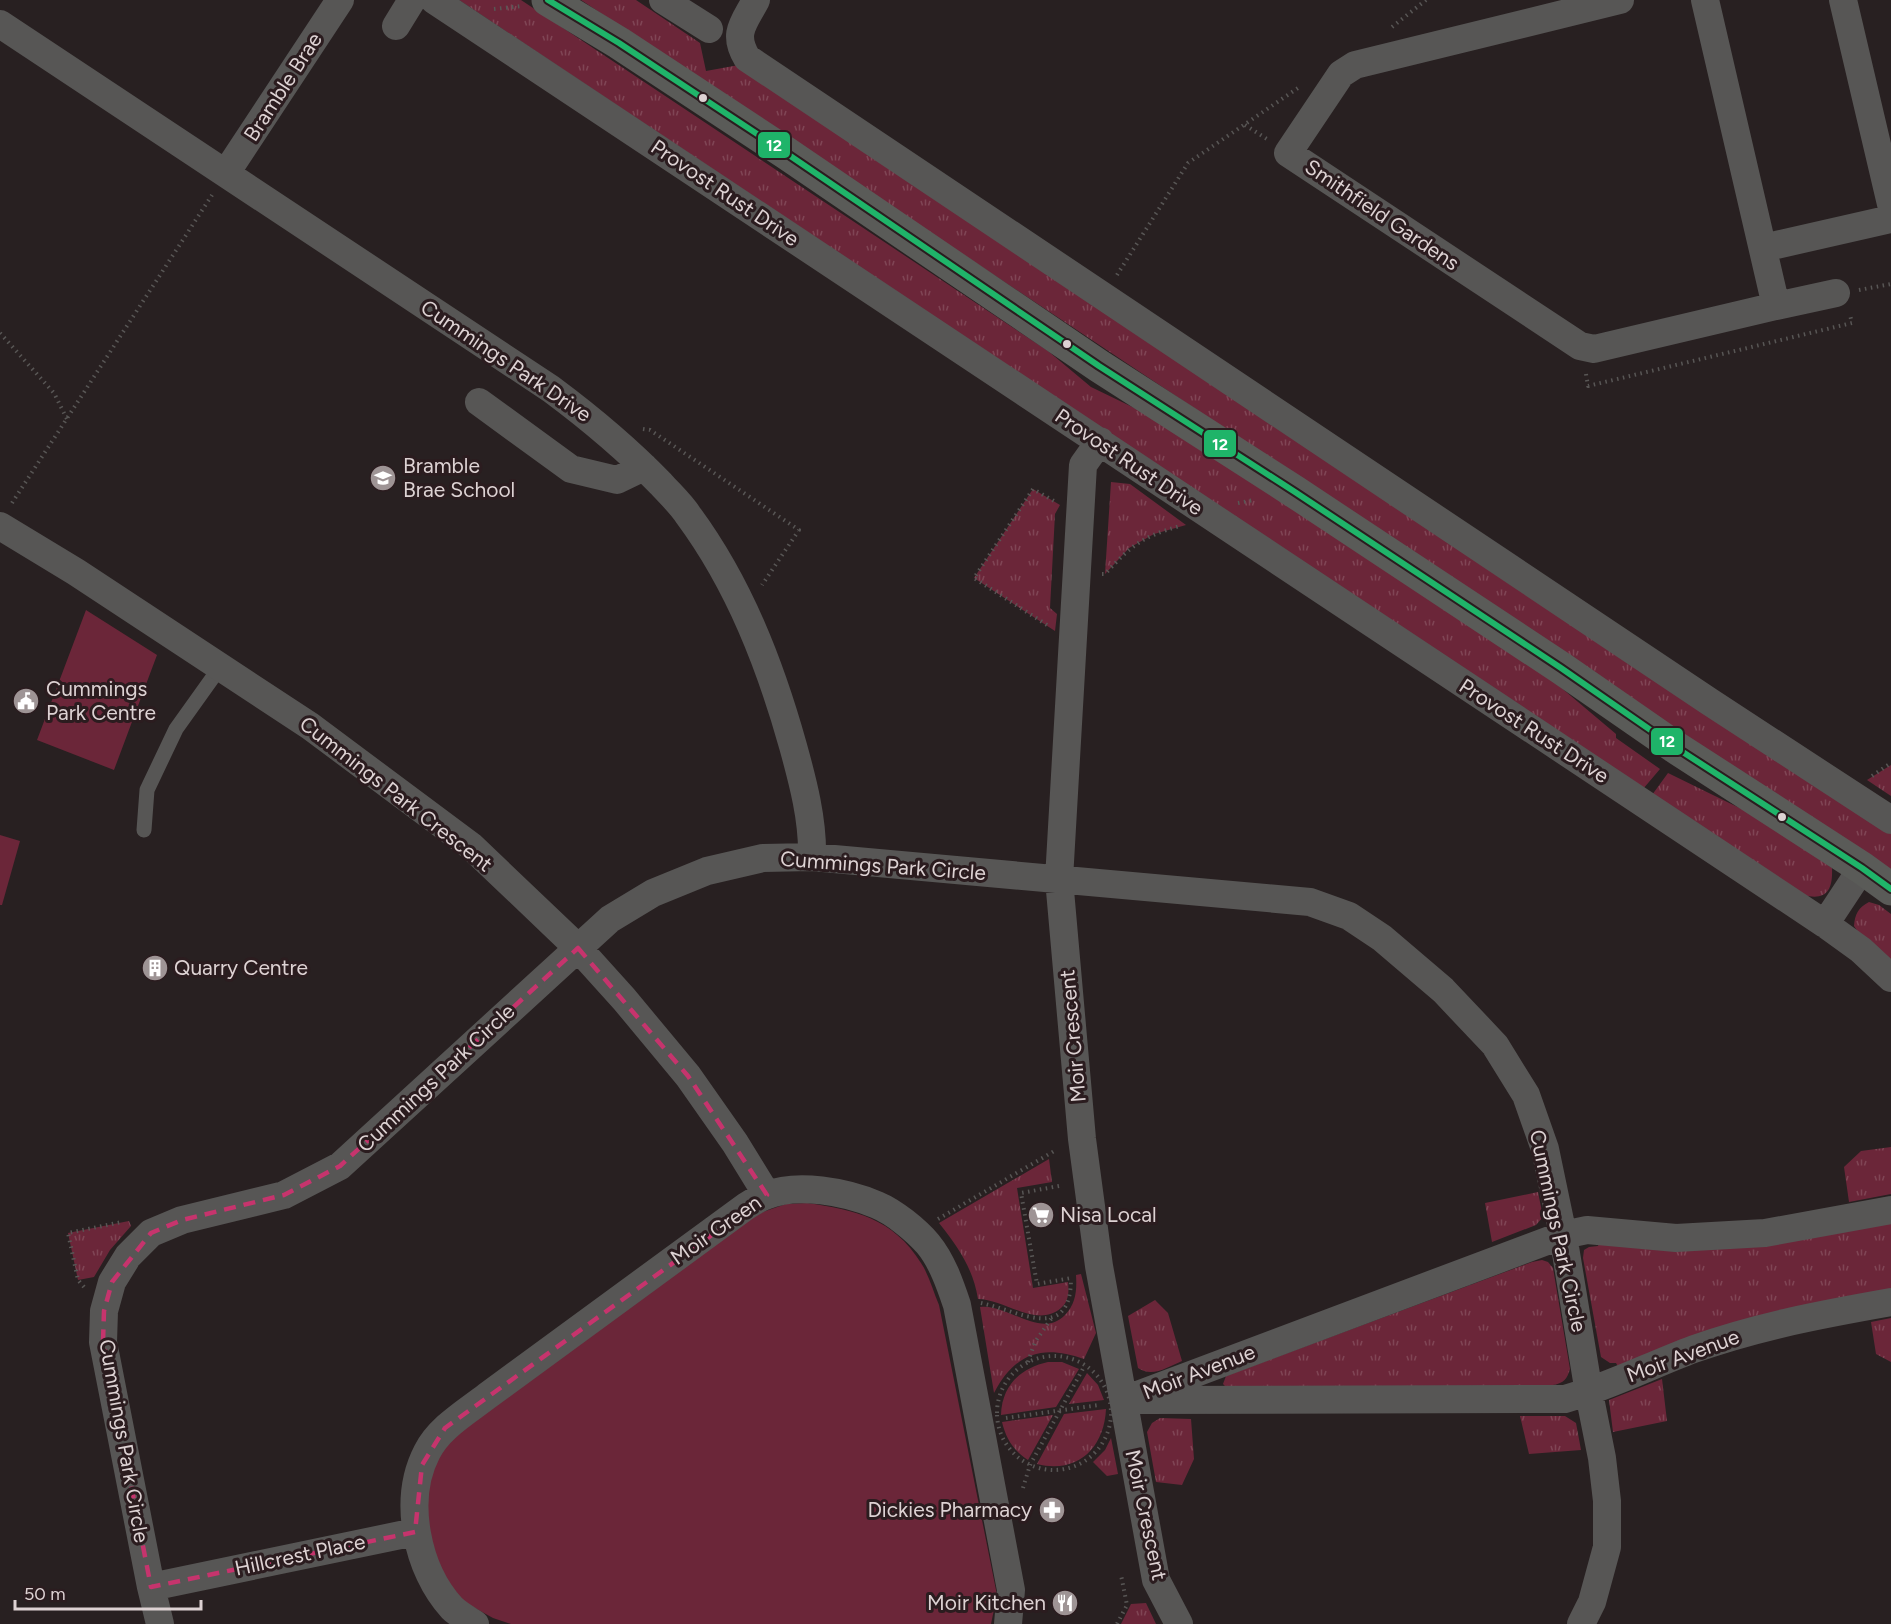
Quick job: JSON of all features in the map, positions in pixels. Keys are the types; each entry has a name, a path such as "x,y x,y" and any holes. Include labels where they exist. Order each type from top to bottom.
{"street":[{"name":"Bramble Brae","path":"226,173 340,0"},
{"path":"396,26 412,0"},
{"path":"663,0 709,29"},
{"path":"756,0 741,28 739,41 747,58 1710,702 1891,820"},
{"name":"Smithfield Gardens","path":"1580,346 1288,153 1341,74 1355,64 1620,0"},
{"path":"1705,0 1776,306"},
{"path":"1843,0 1882,125 1891,204"},
{"path":"551,2 619,43 786,153 1099,366 1258,467 1891,889"},
{"name":"Provost Rust Drive","path":"443,6 1825,924 1861,950 1891,978"},
{"name":"Cummings Park Drive","path":"0,24 551,389 592,419 644,467 687,513 716,557 745,610 782,707 800,773 812,836 812,857"},
{"path":"1763,248 1891,219"},
{"path":"1580,346 1594,349 1776,306 1843,303"},
{"path":"479,402 571,470 616,480 644,467"},
{"name":"Moir Crescent","path":"1100,441 1083,465 1059,879 1082,1139 1117,1402 1156,1580 1179,1624"},
{"name":"Cummings Park Crescent","path":"3,519 76,572 310,726 471,846 578,948 624,999 688,1077 735,1143 767,1195"},
{"name":"Cummings Park Circle","path":"160,1624 103,1342 104,1311 112,1282 128,1256 151,1233 182,1220 284,1195 340,1166 610,919 653,892 707,871 763,858 812,857 1310,902 1349,916 1382,938 1443,990 1495,1046 1526,1095 1545,1149 1563,1235 1606,1490 1607,1547 1592,1602 1581,1624"},
{"path":"1825,924 1862,868"},
{"name":"Moir Green","path":"475,1624 453,1609 436,1587 424,1561 415,1532 416,1490 426,1453 445,1428 745,1207 767,1195 805,1189 844,1194 879,1206 915,1230 929,1245 942,1267 957,1305 988,1420 1011,1590 1008,1624"},
{"name":"Moir Avenue","path":"1117,1402 1563,1235 1587,1230 1676,1238 1765,1233 1891,1210"},
{"name":"Moir Avenue","path":"1117,1402 1565,1400 1589,1393 1695,1349 1781,1322 1891,1302"},
{"name":"Hillcrest Place","path":"151,1587 415,1532"}],"lane":[{"path":"144,830 147,790 176,729 221,666"}],"path":[{"path":"1388,30 1426,0"},
{"path":"443,6 551,2"},
{"path":"1104,296 1188,163 1303,85"},
{"path":"3,519 226,173"},
{"path":"1580,346 1588,386 1852,323 1843,303"},
{"path":"0,333 54,393 67,418"},
{"path":"639,428 650,430 799,530 745,610"},
{"path":"1074,643 974,578 1033,489 1080,518"},
{"path":"933,1223 1058,1149"},
{"path":"1059,1186 1021,1192 1036,1284 1071,1278"},
{"path":"84,1288 78,1280 68,1233 129,1221"},
{"path":"975,1304 994,1306 1030,1318 1042,1320 1052,1318 1061,1313 1067,1305 1071,1295 1072,1271"},
{"path":"1028,1363 1035,1342 1052,1318"},
{"path":"988,1420 1006,1383 1016,1371 1042,1358 1057,1356 1072,1359 1085,1366 1096,1375 1117,1402"},
{"path":"1023,1488 1030,1465 1090,1356"},
{"path":"988,1420 1117,1402"},
{"path":"988,1420 1012,1452 1030,1465 1052,1470 1066,1469 1092,1456 1102,1444 1117,1402"},
{"path":"1118,1624 1127,1605 1121,1575"}],"highlighted area":[{"path":"578,948 688,1076 767,1195 445,1428 422,1465 415,1532 151,1587 103,1342 104,1311 112,1282 151,1233 182,1220 284,1195 340,1166"}],"green space":[{"path":"459,0 521,0 1048,351 1091,387 1153,417 1552,680 1616,734 1616,738 1660,769 1643,789"},
{"path":"581,0 636,0 700,43 706,71 739,65 1891,831 1891,872"},
{"path":"1111,482 1130,484 1186,525 1154,534 1129,548 1105,574"},
{"path":"1033,489 1060,505 1055,514 1050,608 1057,614 1055,631 974,578"},
{"path":"86,610 157,655 114,770 37,740"},
{"path":"1891,765 1891,796 1867,780"},
{"path":"1668,773 1764,820 1832,868 1829,888 1823,895 1817,897 1803,895 1652,795"},
{"path":"0,835 20,841 2,905 0,905"},
{"path":"1869,902 1879,905 1891,914 1891,961 1860,935 1854,926 1858,912"},
{"path":"1891,1147 1891,1194 1849,1202 1844,1167 1861,1151"},
{"path":"1049,1159 1052,1182 1017,1188 1033,1288 1068,1282 1066,1302 1051,1314 1041,1315 978,1299 964,1258 939,1223"},
{"path":"1538,1192 1543,1217 1536,1225 1492,1242 1485,1203"},
{"path":"807,1203 857,1213 885,1226 910,1248 929,1278 939,1305 997,1595 991,1624 511,1624 493,1618 464,1602 445,1578 430,1543 427,1506 430,1472 448,1438 743,1219 786,1204"},
{"path":"129,1221 131,1226 110,1250 94,1277 78,1280 68,1233"},
{"path":"1891,1221 1891,1292 1619,1368 1616,1363 1610,1363 1601,1357 1583,1258 1584,1250 1598,1246 1599,1242"},
{"path":"1542,1260 1548,1262 1553,1268 1570,1369 1564,1380 1553,1385 1554,1392 1228,1389 1223,1384 1226,1376"},
{"path":"1081,1274 1096,1333 1084,1359 1055,1352 1031,1355 1011,1369 994,1393 980,1307 990,1307 1045,1324 1056,1322 1072,1306 1076,1291 1076,1275"},
{"path":"1155,1300 1168,1313 1182,1361 1149,1372 1138,1368 1128,1316"},
{"path":"1891,1318 1891,1362 1876,1354 1871,1322"},
{"path":"1048,1362 1062,1362 1079,1369 1056,1407 1001,1415 1005,1395 1015,1380 1029,1369"},
{"path":"1087,1373 1098,1385 1104,1400 1069,1404"},
{"path":"1662,1379 1667,1421 1613,1432 1609,1400"},
{"path":"1106,1409 1100,1436 1086,1455 1076,1462 1064,1465 1037,1464 1064,1414"},
{"path":"1053,1415 1028,1460 1011,1444 1002,1422"},
{"path":"1520,1416 1565,1416 1576,1423 1581,1450 1529,1454"},
{"path":"1160,1418 1191,1419 1194,1459 1182,1485 1156,1482 1147,1432 1152,1423"},
{"path":"1111,1438 1118,1474 1107,1476 1093,1462 1105,1450"},
{"path":"1146,1603 1156,1624 1121,1624 1131,1604"}],"transit line":[{"name":"12","path":"548,0 619,43 786,153 1099,366 1295,492 1891,889"}],"place":[{"name":"Bramble Brae School","path":"383,478"},
{"name":"Cummings Park Centre","path":"26,701"},
{"name":"Quarry Centre","path":"155,968"},
{"name":"Nisa Local","path":"1041,1215"},
{"name":"Dickies Pharmacy","path":"1052,1510"},
{"name":"Moir Kitchen","path":"1065,1603"}]}
